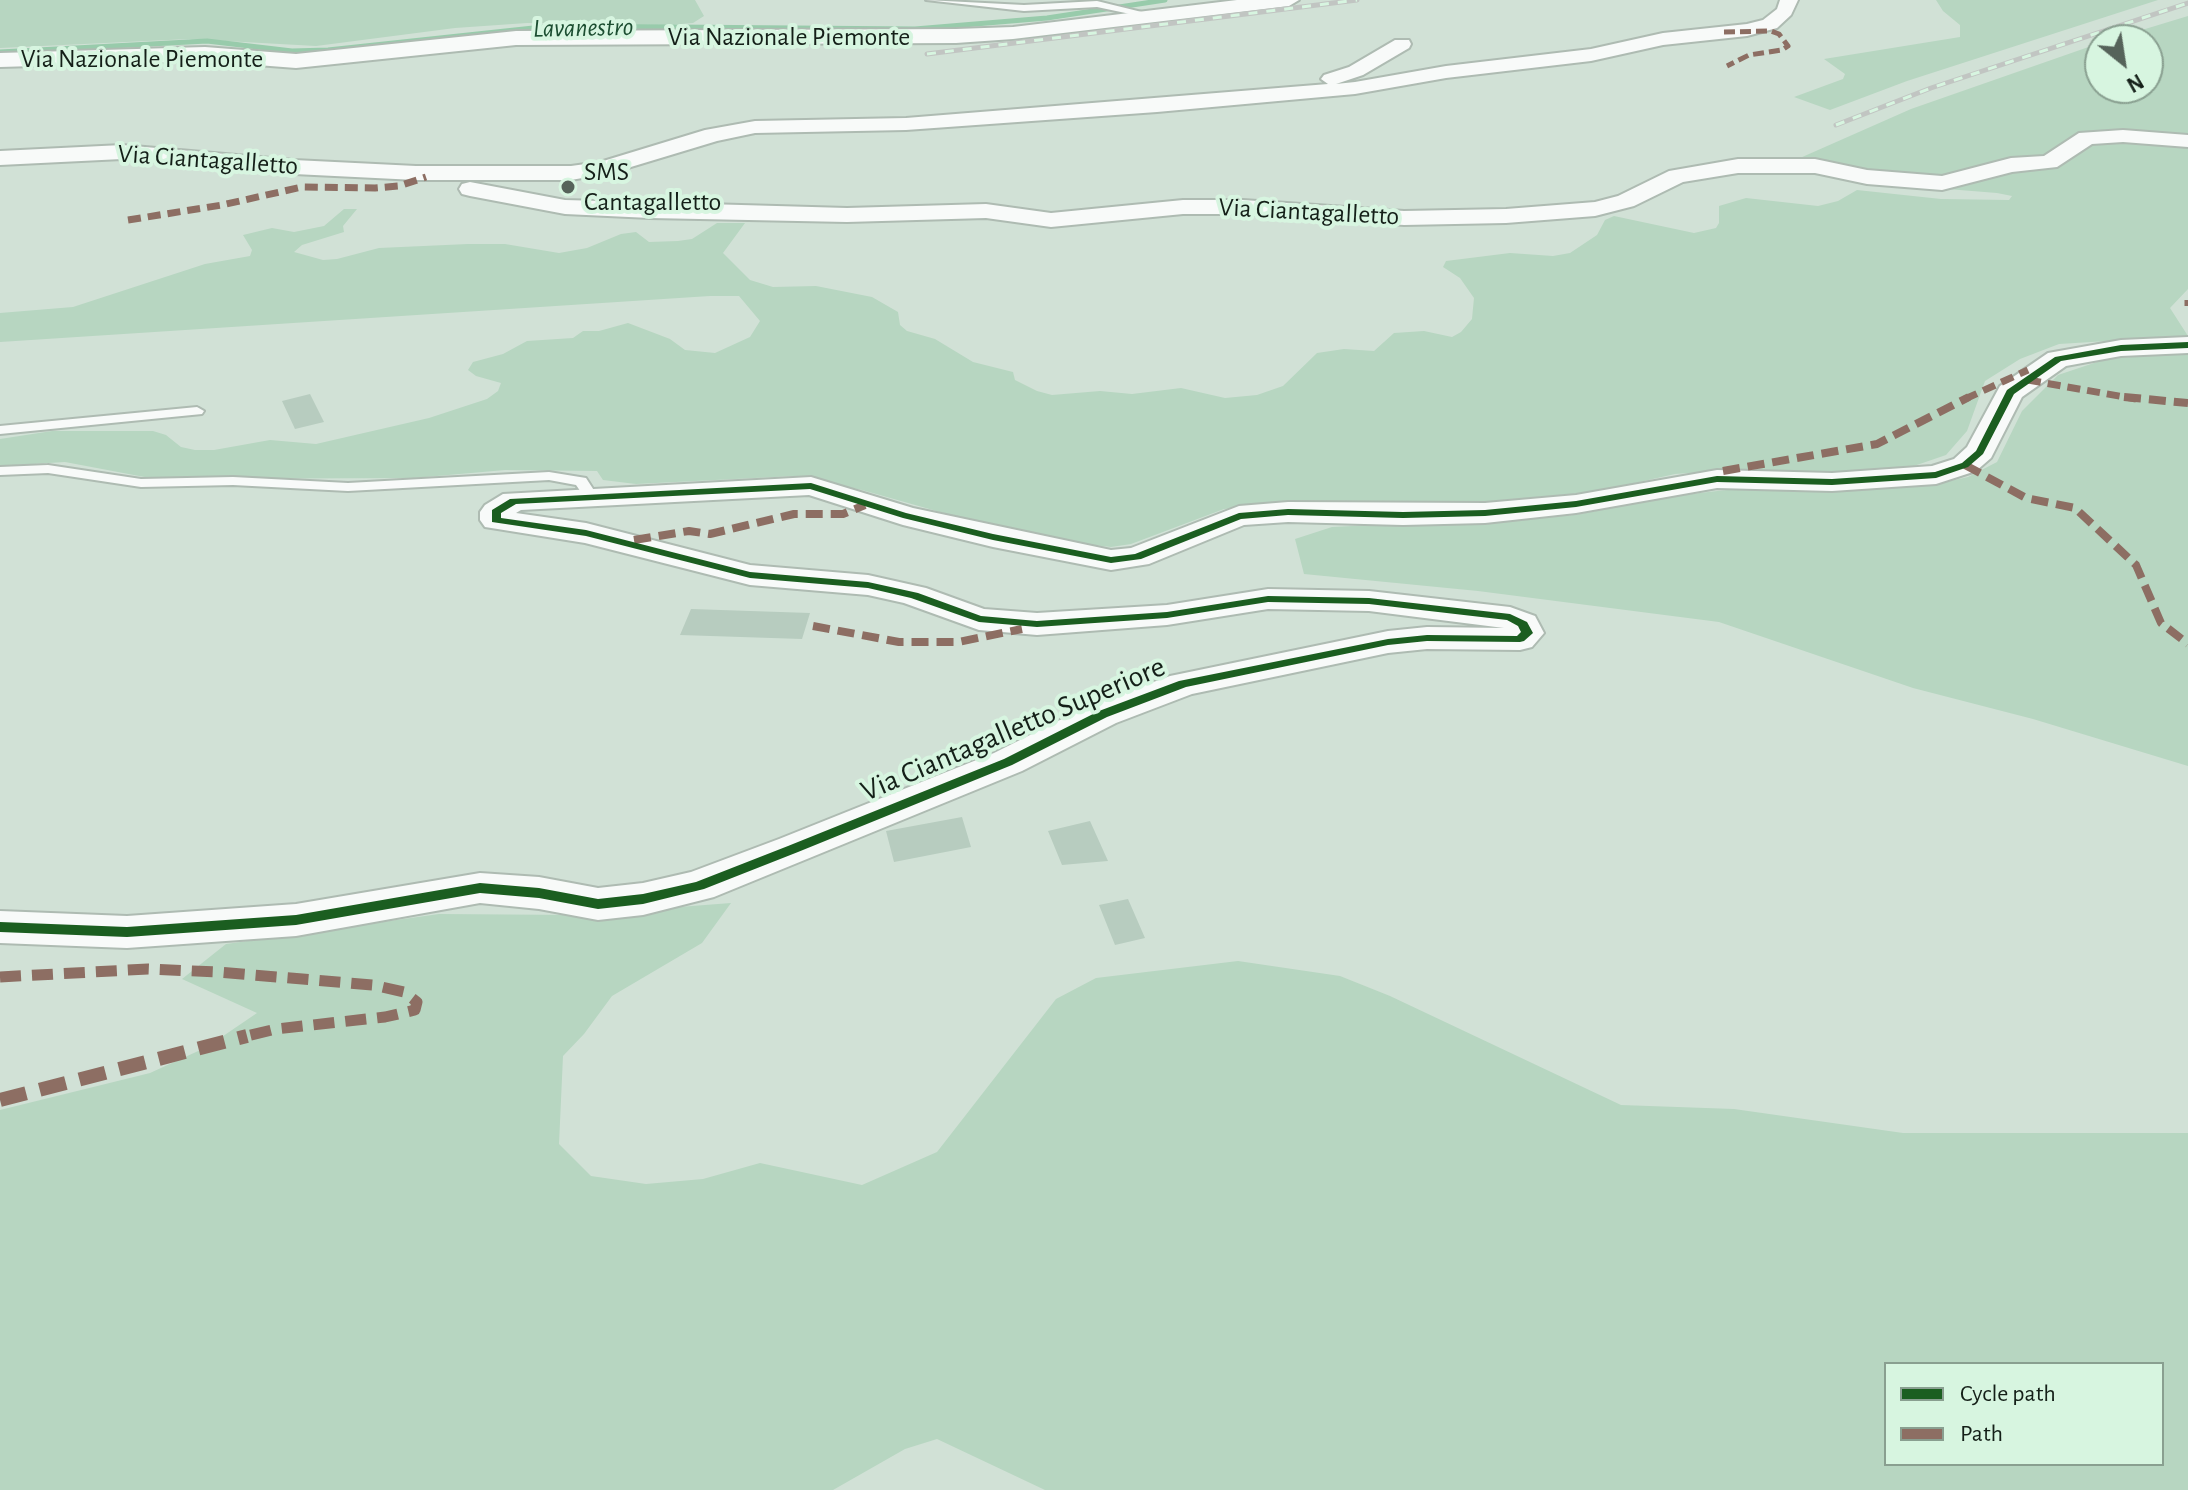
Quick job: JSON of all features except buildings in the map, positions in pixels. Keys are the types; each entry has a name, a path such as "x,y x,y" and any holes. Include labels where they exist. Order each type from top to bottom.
{"main road":[{"name":"Via Nazionale Piemonte","path":"0,60 205,54 296,61 516,38 918,37 1013,33 1289,0"}],"street":[{"name":"Via Ciantagalletto","path":"0,158 122,152 294,167 416,173 571,173 603,168 713,135 755,127 906,124 1157,106 1290,91 1355,88 1446,72 1591,55 1663,39 1747,30 1770,24 1785,11 1789,0"},
{"name":"Via Ciantagalletto","path":"1290,91 1356,71 1402,44"},
{"name":"Via Ciantagalletto","path":"416,173 493,195 602,210 847,215 986,211 1051,220 1183,207 1243,207 1431,218 1595,209 1626,201 1677,176 1738,166 1815,166 1867,177 1942,183 2011,165 2049,162 2087,138 2123,136 2188,141"},
{"path":"0,173 47,163 151,159 170,155"},
{"name":"Via Ciantagalletto Superiore","path":"0,927 127,932 296,920 480,888 539,893 598,904 643,899 699,886 793,849 1008,762 1103,714 1183,684 1388,642 1427,638 1520,639 1527,633 1523,624 1502,616 1369,601 1268,599 1167,615 1037,624 979,619 914,595 868,585 750,575 586,533 496,520 500,508 514,501 811,486 903,515 978,534 1111,560 1137,557 1239,516 1288,512 1403,515 1485,513 1576,504 1717,479 1832,482 1936,475 1965,465 1980,452 2010,392 2058,359 2121,348 2188,345"}],"lane":[{"path":"930,0 1014,8 1088,3 1148,15"},
{"path":"0,430 197,411"},
{"path":"0,471 48,469 141,483 233,481 348,487 549,476 581,481 590,495"}],"green space":[{"path":"0,0 695,0 704,16 693,23 670,25 527,23 455,28 316,46 189,39 0,48"},
{"path":"1936,0 2158,0 1907,81 1830,110 1794,97 1843,79 1845,74 1824,59 1960,37 1960,25 1943,11"},
{"path":"2188,16 2188,289 2170,308 2188,336 2059,344 2020,359 1985,381 1967,431 1946,455 1908,468 1843,473 1731,470 1675,474 1595,492 1458,504 1287,504 1224,509 1131,544 1111,547 1032,538 862,490 794,476 636,484 603,480 597,471 505,470 414,478 155,479 65,462 0,466 0,439 52,431 153,431 166,435 181,447 195,450 214,450 270,440 316,444 429,418 487,399 498,391 501,383 476,376 468,370 473,362 503,354 527,341 573,338 583,331 599,331 628,323 670,339 685,350 715,353 750,337 760,321 739,296 710,296 0,342 0,313 73,307 205,264 250,256 252,250 243,235 272,228 294,232 324,226 344,209 357,209 343,226 344,232 302,245 294,252 323,260 379,248 505,244 559,253 587,248 621,234 636,232 649,242 678,241 692,239 717,223 745,223 723,253 750,280 773,287 816,286 872,297 898,312 900,325 907,331 935,339 973,362 1013,372 1015,380 1037,391 1052,395 1100,391 1132,394 1181,388 1225,398 1257,395 1283,386 1317,353 1344,349 1374,351 1394,333 1424,331 1452,337 1472,319 1474,298 1460,278 1443,267 1446,261 1510,253 1553,256 1570,253 1597,235 1605,220 1614,216 1694,233 1716,228 1719,206 1746,198 1818,206 1838,201 1857,190 1941,199 2009,200 2012,196 1997,193 1897,185 1800,158 1911,109 2084,49 2084,104 2164,104 2162,24"},
{"path":"2188,353 2188,766 2033,719 1913,688 1719,622 1478,591 1304,574 1295,539 1332,527 1574,515 1673,496 1744,488 1941,483 1968,477 1997,462 2022,411 2058,375 2106,359"},
{"path":"731,903 702,943 612,996 563,1056 559,1144 591,1176 646,1184 703,1179 760,1163 862,1185 937,1152 1056,999 1096,978 1238,961 1340,976 1390,996 1621,1105 1734,1109 1903,1133 2188,1133 2188,1490 1045,1490 937,1439 905,1449 833,1490 0,1490 0,1110 150,1073 207,1047 257,1013 182,979 226,944 439,914 575,915"}],"waterway":[{"name":"Lavanestro","path":"0,52 207,41 292,51 328,50 552,26 915,29 1047,18 1165,0"}],"railway":[{"path":"927,54 1357,0"},
{"path":"1836,125 1931,88 2188,3"}],"marked path":[{"path":"1724,32 1771,31 1779,34 1788,46 1782,50 1749,55 1727,66"},
{"path":"128,220 222,205 302,187 375,188 399,186 426,177"},
{"path":"2188,300 2188,306"},
{"path":"1723,471 1877,444 1999,381 2028,370"},
{"path":"2028,380 2156,402 2188,403"},
{"path":"1965,465 2026,498 2075,508 2136,565 2161,623 2188,644"},
{"path":"634,540 689,531 710,534 794,514 843,514 865,505"},
{"path":"813,626 899,642 958,642 1022,629"},
{"path":"0,977 148,969 218,972 373,985 404,992 417,1002 415,1010 385,1017 276,1029 0,1100"}],"cycle path":[{"path":"0,927 127,932 296,920 480,888 539,893 598,904 643,899 699,886 793,849 1008,762 1103,714 1183,684 1388,642 1427,638 1520,639 1527,633 1523,624 1510,617 1369,601 1268,599 1167,615 1037,624 979,619 914,595 868,585 750,575 586,533 496,520 496,512 514,501 811,486 903,515 993,537 1111,560 1137,557 1239,516 1288,512 1403,515 1485,513 1576,504 1717,479 1832,482 1936,475 1965,465 1980,452 2010,392 2058,359 2121,348 2188,345"}],"place":[{"name":"SMS Cantagalletto","path":"568,187"}]}
